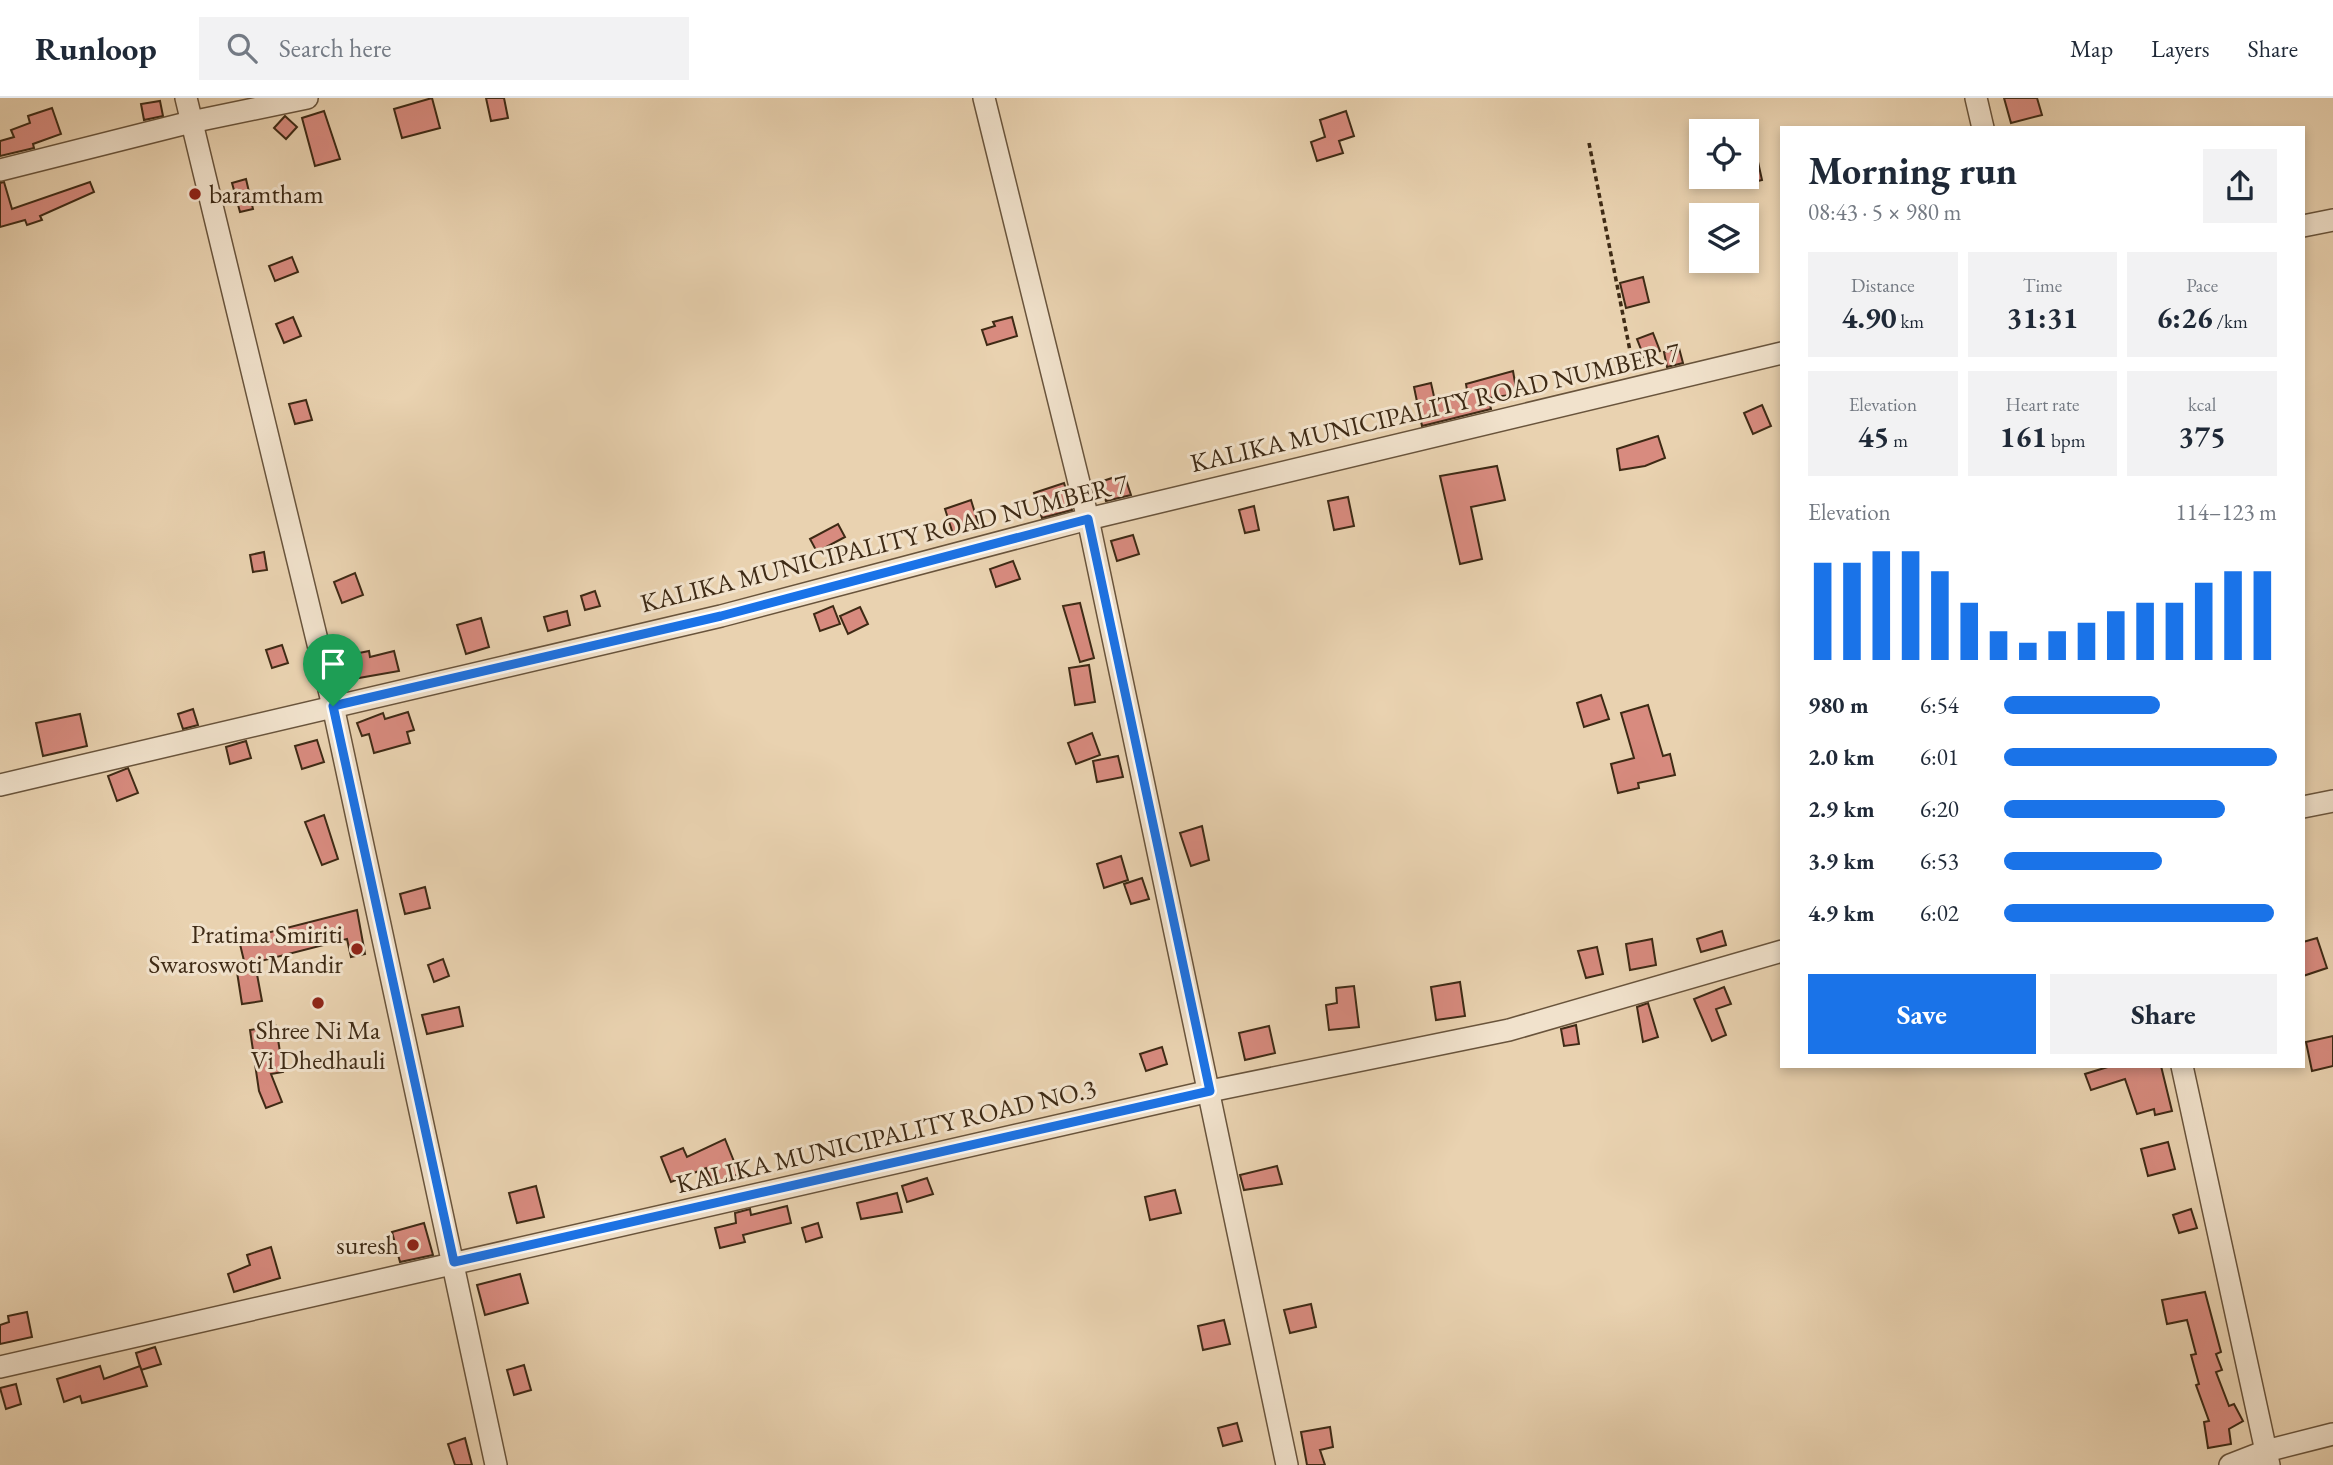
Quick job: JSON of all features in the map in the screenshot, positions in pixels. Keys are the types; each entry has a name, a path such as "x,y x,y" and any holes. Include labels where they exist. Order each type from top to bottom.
{"street":[{"path":"186,98 333,706 496,1465"},
{"path":"0,170 191,122 307,98"},
{"path":"984,98 1088,519 1210,1091 1266,1379 1287,1465"},
{"path":"1976,98 1983,126"},
{"path":"2305,226 2333,220"},
{"name":"KALIKA MUNICIPALITY ROAD NUMBER 7","path":"0,785 721,616 1088,519 1780,353"},
{"path":"2305,807 2333,801"},
{"name":"KALIKA MUNICIPALITY ROAD NO.3","path":"0,1367 1210,1091 1509,1030 1780,952"},
{"path":"2182,1068 2268,1458"},
{"path":"2230,1465 2268,1458 2333,1434"}],"path":[{"path":"1589,144 1637,387"}],"building":[{"path":"432,98 440,128 402,138 394,109"},
{"path":"486,98 504,98 508,118 491,121"},
{"path":"2004,98 2037,98 2042,115 2011,123"},
{"path":"160,101 163,116 144,120 141,104"},
{"path":"52,108 61,134 33,144 34,148 0,156 0,141 14,137 11,130 30,123 28,116"},
{"path":"324,111 340,159 315,166 302,118"},
{"path":"1346,111 1354,136 1339,141 1343,153 1317,161 1311,142 1325,137 1320,120"},
{"path":"285,116 297,127 286,139 274,128"},
{"path":"246,179 253,209 240,212 232,183"},
{"path":"4,182 12,209 90,182 94,192 40,216 42,220 27,225 25,220 0,227 0,183"},
{"path":"292,257 298,272 275,281 269,266"},
{"path":"1643,277 1649,302 1626,308 1620,283"},
{"path":"293,317 301,336 284,343 276,324"},
{"path":"1012,317 1017,336 987,345 982,330 995,326 993,322"},
{"path":"1653,333 1660,351 1644,357 1637,339"},
{"path":"1679,348 1683,363 1667,367 1664,352"},
{"path":"1513,371 1517,394 1488,398 1491,409 1422,426 1414,387 1431,383 1435,401 1467,390 1466,384"},
{"path":"306,400 312,420 295,424 289,404"},
{"path":"1762,405 1771,426 1753,434 1744,413"},
{"path":"1658,436 1665,458 1645,466 1620,470 1617,449"},
{"path":"1497,466 1505,500 1471,507 1482,559 1460,564 1440,476"},
{"path":"1124,474 1131,495 1106,501 1100,482"},
{"path":"1064,483 1072,510 1042,518 1034,493"},
{"path":"1348,497 1354,526 1334,530 1328,501"},
{"path":"971,500 979,526 953,534 945,509"},
{"path":"1254,506 1259,530 1245,533 1239,510"},
{"path":"838,524 845,537 817,552 810,539"},
{"path":"1133,535 1139,554 1117,561 1111,541"},
{"path":"264,552 267,570 253,572 250,555"},
{"path":"1013,561 1020,579 996,587 990,569"},
{"path":"355,573 363,595 342,603 334,582"},
{"path":"595,591 600,606 585,610 581,596"},
{"path":"1080,603 1094,658 1080,662 1063,606"},
{"path":"833,606 840,624 820,631 814,614"},
{"path":"860,607 868,624 848,634 840,616"},
{"path":"567,611 570,625 548,631 544,617"},
{"path":"481,618 489,647 466,654 457,625"},
{"path":"282,645 288,663 272,668 266,650"},
{"path":"369,651 370,657 394,651 399,671 353,679 349,655"},
{"path":"1089,665 1095,702 1075,705 1069,668"},
{"path":"1601,695 1609,719 1584,727 1577,703"},
{"path":"1648,705 1663,756 1670,754 1675,775 1638,783 1639,788 1618,793 1611,764 1634,758 1621,713"},
{"path":"193,709 198,725 183,729 178,714"},
{"path":"408,712 414,730 407,732 410,743 374,753 369,734 362,736 357,723 383,713 385,719"},
{"path":"80,714 87,746 43,756 36,723"},
{"path":"1092,733 1100,755 1076,764 1068,743"},
{"path":"317,740 324,762 302,769 295,746"},
{"path":"246,741 251,758 230,764 226,747"},
{"path":"1118,756 1123,777 1097,782 1093,761"},
{"path":"128,768 138,793 117,801 108,776"},
{"path":"324,815 338,859 322,865 305,822"},
{"path":"1202,826 1209,860 1191,866 1180,833"},
{"path":"1121,856 1128,880 1104,888 1097,864"},
{"path":"1142,878 1149,899 1131,904 1124,884"},
{"path":"425,887 430,908 405,914 400,894"},
{"path":"357,910 365,954 351,957 347,939 245,965 239,940"},
{"path":"1722,931 1726,945 1701,952 1697,939"},
{"path":"2317,938 2327,968 2305,975 2305,941"},
{"path":"1652,939 1656,965 1630,970 1626,944"},
{"path":"1597,947 1603,974 1586,978 1578,951"},
{"path":"443,959 449,976 434,982 428,965"},
{"path":"256,969 262,1001 242,1004 237,972"},
{"path":"1460,982 1465,1016 1436,1020 1431,987"},
{"path":"1354,986 1359,1027 1329,1030 1326,1005 1337,1003 1336,988"},
{"path":"1724,987 1731,1004 1716,1009 1726,1035 1712,1041 1694,999"},
{"path":"1648,1003 1658,1037 1643,1042 1637,1007"},
{"path":"459,1007 463,1026 427,1034 422,1015"},
{"path":"1576,1025 1579,1044 1564,1046 1561,1029"},
{"path":"276,1026 283,1072 271,1074 282,1102 266,1108 259,1091 250,1030"},
{"path":"1269,1026 1275,1053 1245,1060 1239,1033"},
{"path":"2333,1036 2333,1066 2312,1071 2306,1042"},
{"path":"1162,1047 1167,1064 1146,1071 1140,1054"},
{"path":"2104,1068 2161,1068 2172,1111 2155,1115 2154,1109 2137,1114 2125,1079 2091,1090 2085,1074"},
{"path":"725,1139 739,1174 713,1185 706,1168 671,1182 661,1157 683,1148 687,1157"},
{"path":"2168,1142 2175,1169 2148,1176 2141,1149"},
{"path":"1277,1166 1282,1184 1244,1190 1240,1175"},
{"path":"927,1178 933,1194 907,1202 902,1186"},
{"path":"536,1186 544,1217 517,1223 509,1193"},
{"path":"1175,1190 1181,1213 1150,1220 1145,1197"},
{"path":"897,1193 902,1212 861,1219 857,1203"},
{"path":"787,1206 791,1223 743,1235 745,1242 720,1248 715,1228 736,1223 735,1213 750,1209 751,1215"},
{"path":"2191,1209 2197,1228 2179,1233 2173,1215"},
{"name":"suresh","path":"424,1223 433,1255 400,1262 392,1232"},
{"path":"818,1223 822,1237 806,1242 802,1228"},
{"path":"271,1247 280,1278 234,1292 228,1274 250,1265 247,1255"},
{"path":"520,1274 528,1303 485,1315 477,1285"},
{"path":"2205,1292 2221,1352 2216,1354 2222,1370 2216,1372 2229,1406 2234,1404 2243,1421 2229,1429 2231,1444 2208,1448 2204,1422 2209,1421 2196,1385 2199,1384 2191,1355 2196,1354 2187,1320 2167,1324 2162,1300"},
{"path":"1311,1304 1316,1327 1290,1333 1284,1310"},
{"path":"27,1312 32,1337 0,1344 0,1325 9,1322 8,1316"},
{"path":"1224,1320 1230,1344 1203,1350 1198,1326"},
{"path":"155,1347 161,1364 141,1370 136,1353"},
{"path":"524,1365 531,1390 514,1395 507,1370"},
{"path":"100,1366 104,1379 140,1366 147,1386 82,1403 80,1396 64,1402 57,1379"},
{"path":"16,1384 21,1404 6,1409 0,1388"},
{"path":"1237,1423 1242,1441 1223,1446 1218,1428"},
{"path":"1330,1427 1333,1447 1320,1450 1325,1465 1307,1465 1301,1432"},
{"path":"465,1438 472,1465 455,1465 448,1444"}],"place":[{"name":"baramtham","path":"195,194"},
{"name":"Pratima Smiriti Swaroswoti Mandir","path":"357,949"},
{"name":"Shree Ni Ma Vi Dhedhauli","path":"318,1003"},
{"name":"suresh","path":"413,1245"}],"route":[{"path":"1088,519 1210,1091 454,1262 333,706 721,616 1088,519"}]}
